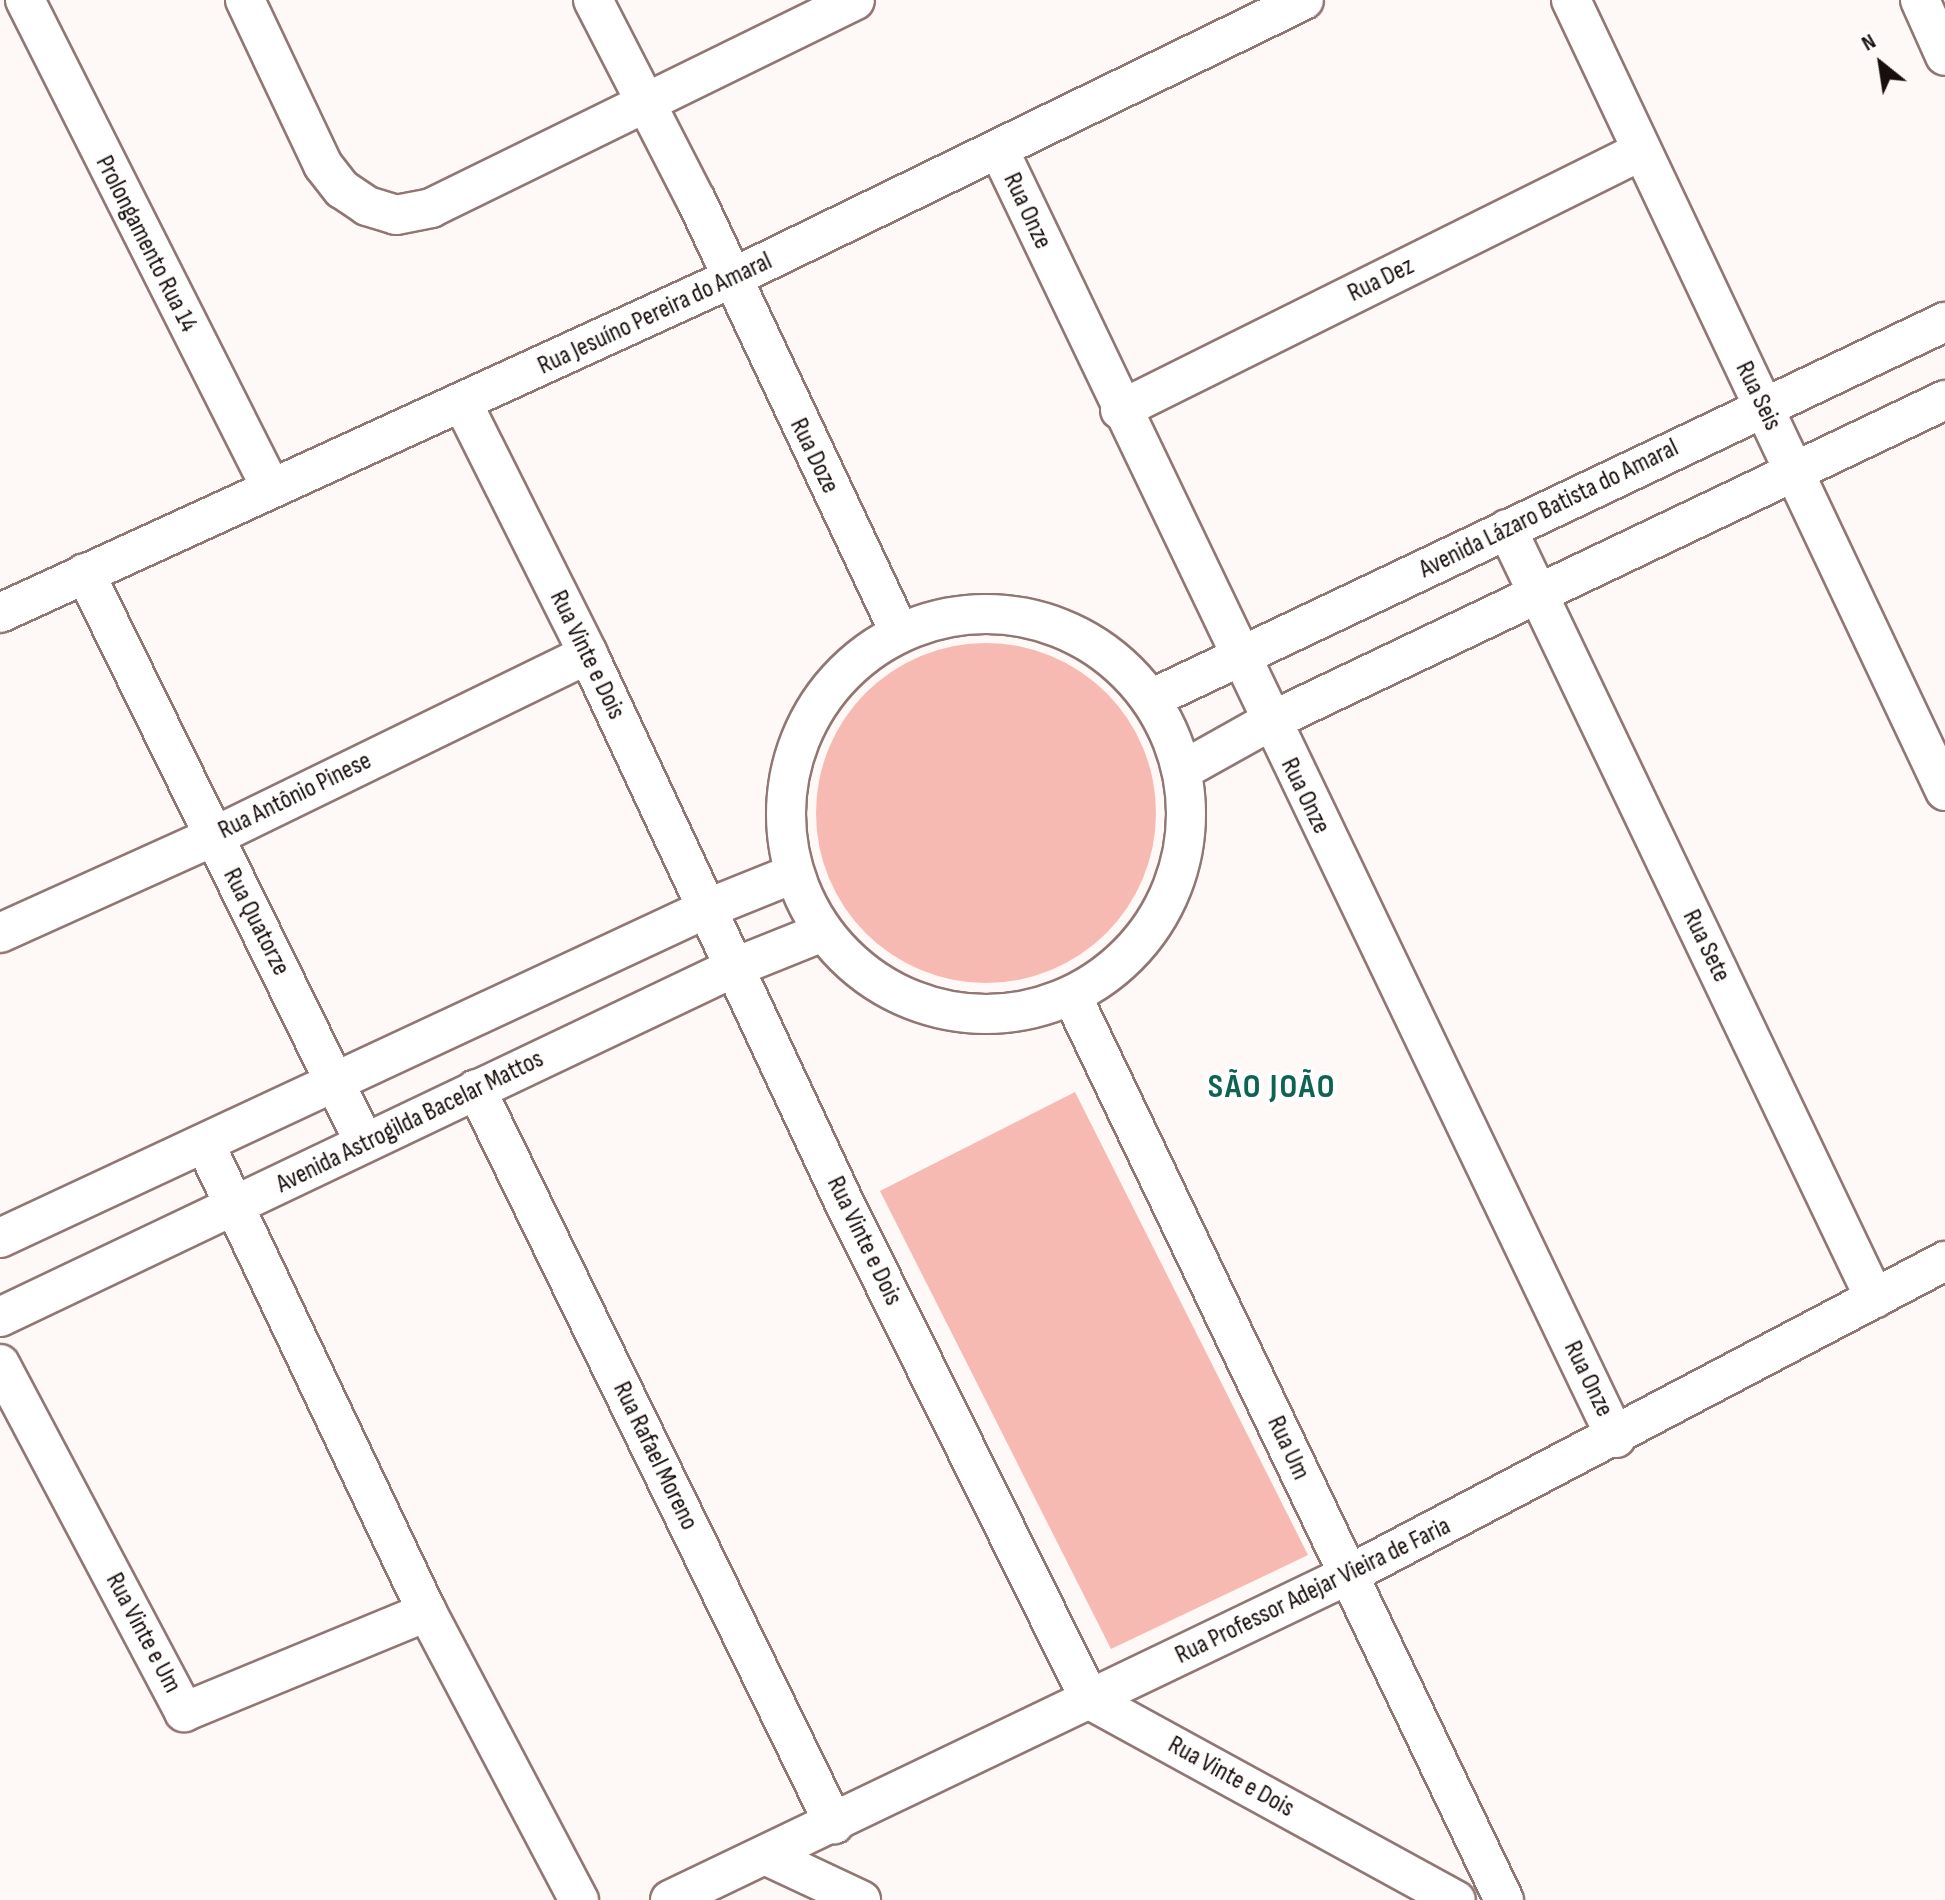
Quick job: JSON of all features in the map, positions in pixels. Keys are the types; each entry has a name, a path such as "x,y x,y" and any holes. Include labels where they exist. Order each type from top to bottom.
{"street":[{"name":"Prolongamento Rua 14","path":"25,0 270,486"},
{"path":"245,0 323,165 355,198 396,215 431,208 855,0"},
{"name":"Rua Doze","path":"593,0 696,200 730,279 899,632"},
{"name":"Rua Jesuíno Pereira do Amaral","path":"0,613 270,486 463,404 730,279 1000,152 1304,0"},
{"name":"Rua Seis","path":"1571,0 1945,791"},
{"path":"1920,0 1945,56"},
{"name":"Rua Dez","path":"1120,410 1641,151"},
{"name":"Rua Onze","path":"1000,152 1238,658 1616,1438"},
{"name":"Avenida Lázaro Batista do Amaral","path":"1153,698 1945,322"},
{"path":"1183,770 1269,722 1793,469 1945,400"},
{"name":"Rua Vinte e Dois","path":"463,404 588,654 733,968 1090,1700 1456,1900"},
{"name":"Rua Sete","path":"1507,529 1875,1299"},
{"name":"Rua Quatorze","path":"85,573 364,1142"},
{"path":"967,613 1038,618 1103,648 1153,698 1183,770 1186,842 1166,905 1126,958 1072,996 1018,1012 963,1014 909,1000 861,972 823,932 793,874 784,818 791,761 814,708 851,664 899,632 967,613"},
{"name":"Rua Antônio Pinese","path":"0,933 213,837 588,654"},
{"path":"0,1238 706,909 793,874"},
{"name":"Avenida Astrogilda Bacelar Mattos","path":"0,1317 733,968 823,932"},
{"name":"Rua Um","path":"1072,996 1504,1900"},
{"name":"Rua Rafael Moreno","path":"476,1089 834,1824"},
{"path":"205,1144 427,1612 579,1900"},
{"name":"Rua Professor Adejar Vieira de Faria","path":"670,1900 1348,1575 1616,1438 1945,1261"},
{"name":"Rua Vinte e Um","path":"0,1364 184,1712 427,1612"},
{"path":"767,1856 861,1900"}],"shaded area":[{"path":"986,643 1019,647 1051,656 1080,672 1106,693 1127,719 1143,748 1152,780 1156,813 1152,846 1143,878 1127,907 1106,933 1080,954 1051,970 1019,979 986,983 953,979 921,970 892,954 866,933 845,907 829,878 820,846 816,813 820,780 829,748 845,719 866,693 892,672 921,656 953,647"},
{"path":"1075,1092 1308,1555 1111,1649 880,1191"}],"district":[{"name":"SÃO JOÃO","path":"1272,1087"}]}
